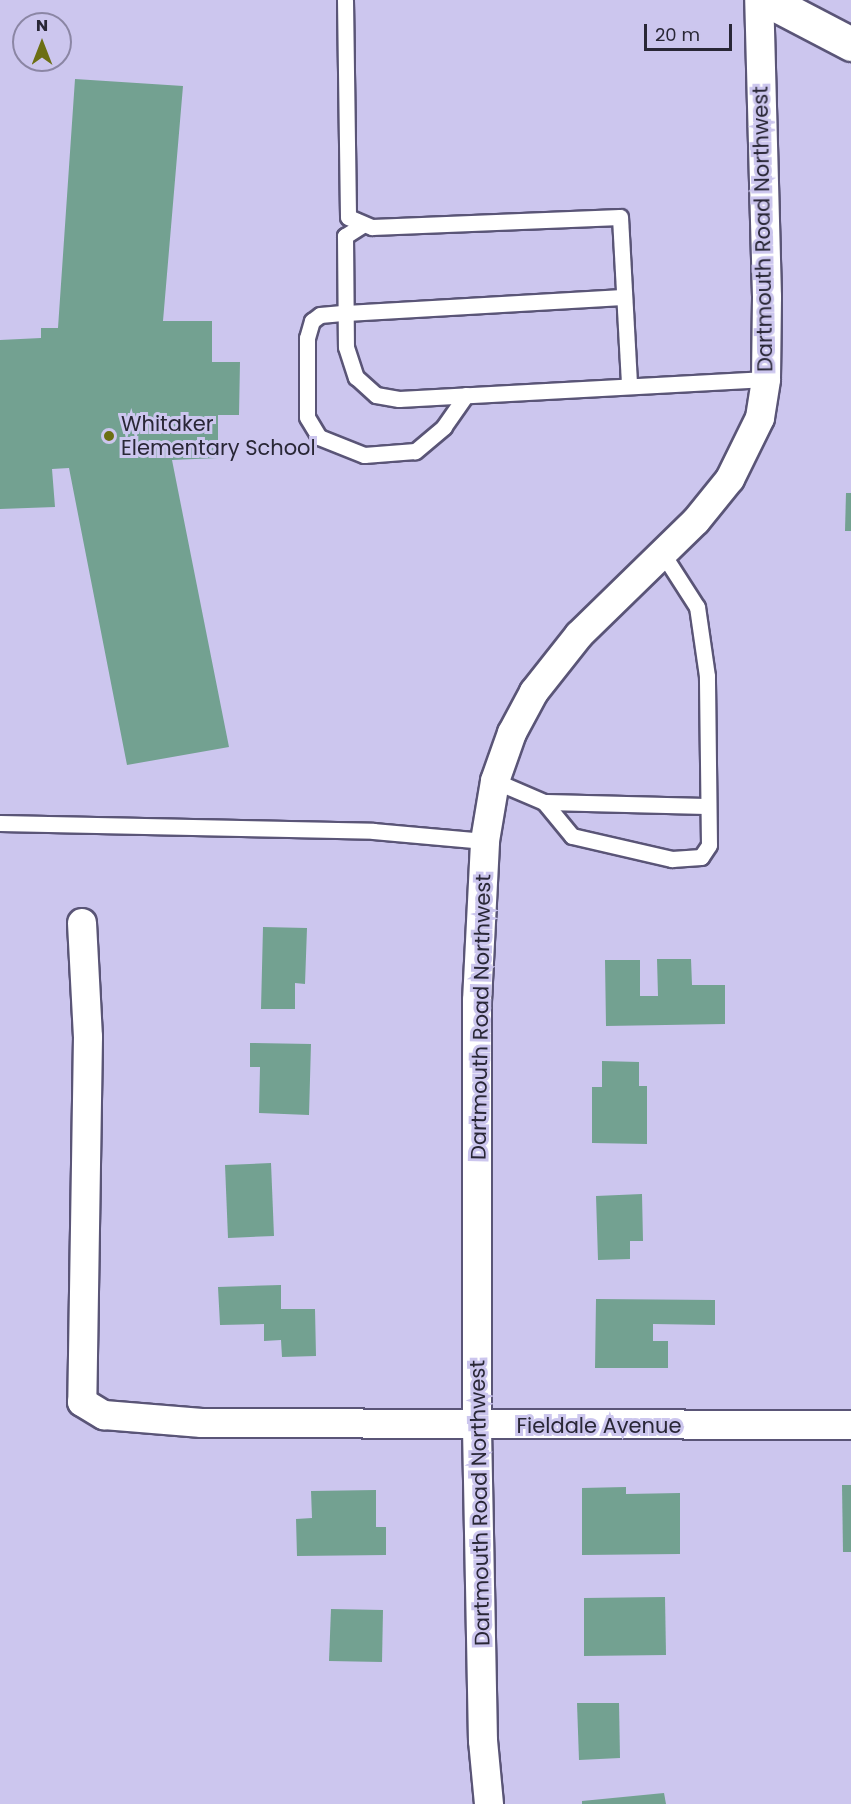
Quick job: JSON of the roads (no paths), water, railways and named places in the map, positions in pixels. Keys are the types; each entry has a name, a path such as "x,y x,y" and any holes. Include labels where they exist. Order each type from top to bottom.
{"street":[{"name":"Dartmouth Road Northwest","path":"489,1804 483,1742 477,1427 477,989 485,841 495,781 512,733 534,692 579,635 696,521 741,462 760,418 766,379 759,0"},
{"path":"767,0 851,44"},
{"name":"Fieldale Avenue","path":"82,923 88,1049 82,1401 104,1415 202,1423 477,1427 851,1425"}],"lane":[{"path":"345,0 348,217 361,226"},
{"path":"629,386 620,217 361,226 345,236 346,347 356,377 376,395 466,395 766,379"},
{"path":"466,395 444,427 415,451 364,455 319,437 307,417 307,338 312,321 320,315 345,313 624,297"},
{"path":"544,802 572,836 672,859 701,857 709,845 707,676 697,607 663,554"},
{"path":"495,781 544,802 708,806"},
{"path":"0,823 373,831 485,841"}],"place":[{"name":"Whitaker Elementary School","path":"109,436"}]}
